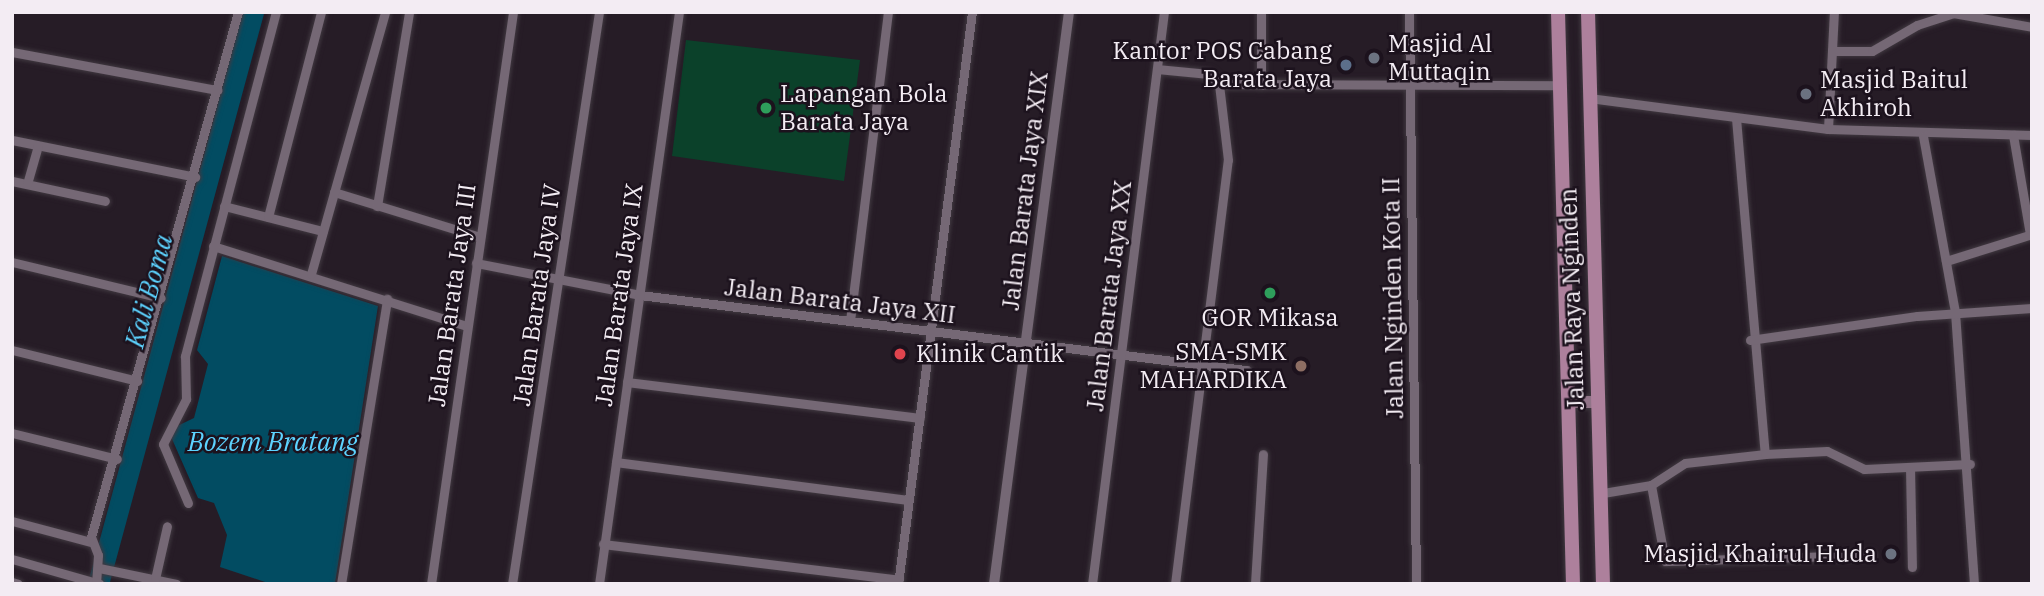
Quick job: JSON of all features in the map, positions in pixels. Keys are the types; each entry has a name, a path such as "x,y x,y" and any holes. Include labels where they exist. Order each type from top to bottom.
{"main road":[{"name":"Jalan Raya Nginden","path":"1558,12 1571,402 1573,584"},
{"name":"Jalan Raya Nginden","path":"1588,12 1598,402 1603,493 1603,584"},
{"path":"1571,402 1598,402"}],"street":[{"path":"100,577 91,542 195,177 238,12"},
{"path":"188,503 163,444 186,399 185,356 276,12"},
{"path":"268,217 321,12"},
{"path":"311,274 385,12"},
{"path":"377,206 409,12"},
{"name":"Jalan Barata Jaya III","path":"431,584 513,12"},
{"name":"Jalan Barata Jaya IV","path":"512,584 599,12"},
{"name":"Jalan Barata Jaya IX","path":"599,584 679,12"},
{"path":"850,321 888,12"},
{"path":"603,544 898,582 972,12"},
{"name":"Jalan Barata Jaya XIX","path":"994,584 1069,12"},
{"name":"Jalan Barata Jaya XX","path":"1092,584 1164,12"},
{"path":"1261,12 1261,85"},
{"name":"Jalan Nginden Kota II","path":"1409,12 1416,584"},
{"path":"1828,130 1834,12"},
{"path":"1832,51 1872,51 1917,25 1953,13 2032,27"},
{"path":"12,52 218,90"},
{"path":"1157,69 1209,74 1219,84 1228,160 1175,584"},
{"path":"1219,84 1410,82 1560,85"},
{"path":"1589,98 1828,130 1923,136 2032,135"},
{"path":"1736,118 1750,340 1765,454"},
{"path":"1946,261 2031,234 2013,135"},
{"path":"1923,136 1955,312 1970,464 1974,584"},
{"path":"12,140 195,177"},
{"path":"27,184 38,146"},
{"path":"12,181 105,201"},
{"path":"334,192 480,237"},
{"path":"224,206 323,231"},
{"path":"213,246 311,274 467,326"},
{"path":"12,262 161,298"},
{"name":"Jalan Barata Jaya XII","path":"476,263 559,283 640,295 1246,370"},
{"path":"341,584 387,299"},
{"path":"1750,340 1955,312 2032,308"},
{"path":"12,350 137,381"},
{"path":"627,382 920,418"},
{"path":"12,433 117,458"},
{"path":"1603,493 1651,485 1685,463 1765,454 1821,450 1858,469 1970,464"},
{"path":"1255,584 1263,454"},
{"path":"616,462 908,500"},
{"path":"1910,467 1912,567"},
{"path":"1651,485 1665,561 1871,555"},
{"path":"12,521 91,542"},
{"path":"155,579 167,526"},
{"path":"12,559 100,577 155,579 176,584"},
{"path":"12,582 18,584"}],"green space":[{"name":"Lapangan Bola Barata Jaya","path":"686,40 860,60 844,181 672,156"}],"water":[{"name":"Bozem Bratang","path":"222,256 378,306 335,584 271,584 220,567 227,535 214,503 198,498 172,439 173,428 194,418 208,364 197,350"}],"waterway":[{"name":"Kali Boma","path":"98,584 253,12"}],"place":[{"name":"Masjid Al Muttaqin","path":"1374,58"},
{"name":"Kantor POS Cabang Barata Jaya","path":"1346,65"},
{"name":"Masjid Baitul Akhiroh","path":"1806,94"},
{"name":"Lapangan Bola Barata Jaya","path":"766,108"},
{"name":"GOR Mikasa","path":"1270,293"},
{"name":"Klinik Cantik","path":"900,354"},
{"name":"SMA-SMK MAHARDIKA","path":"1301,366"},
{"name":"Masjid Khairul Huda","path":"1891,554"}]}
